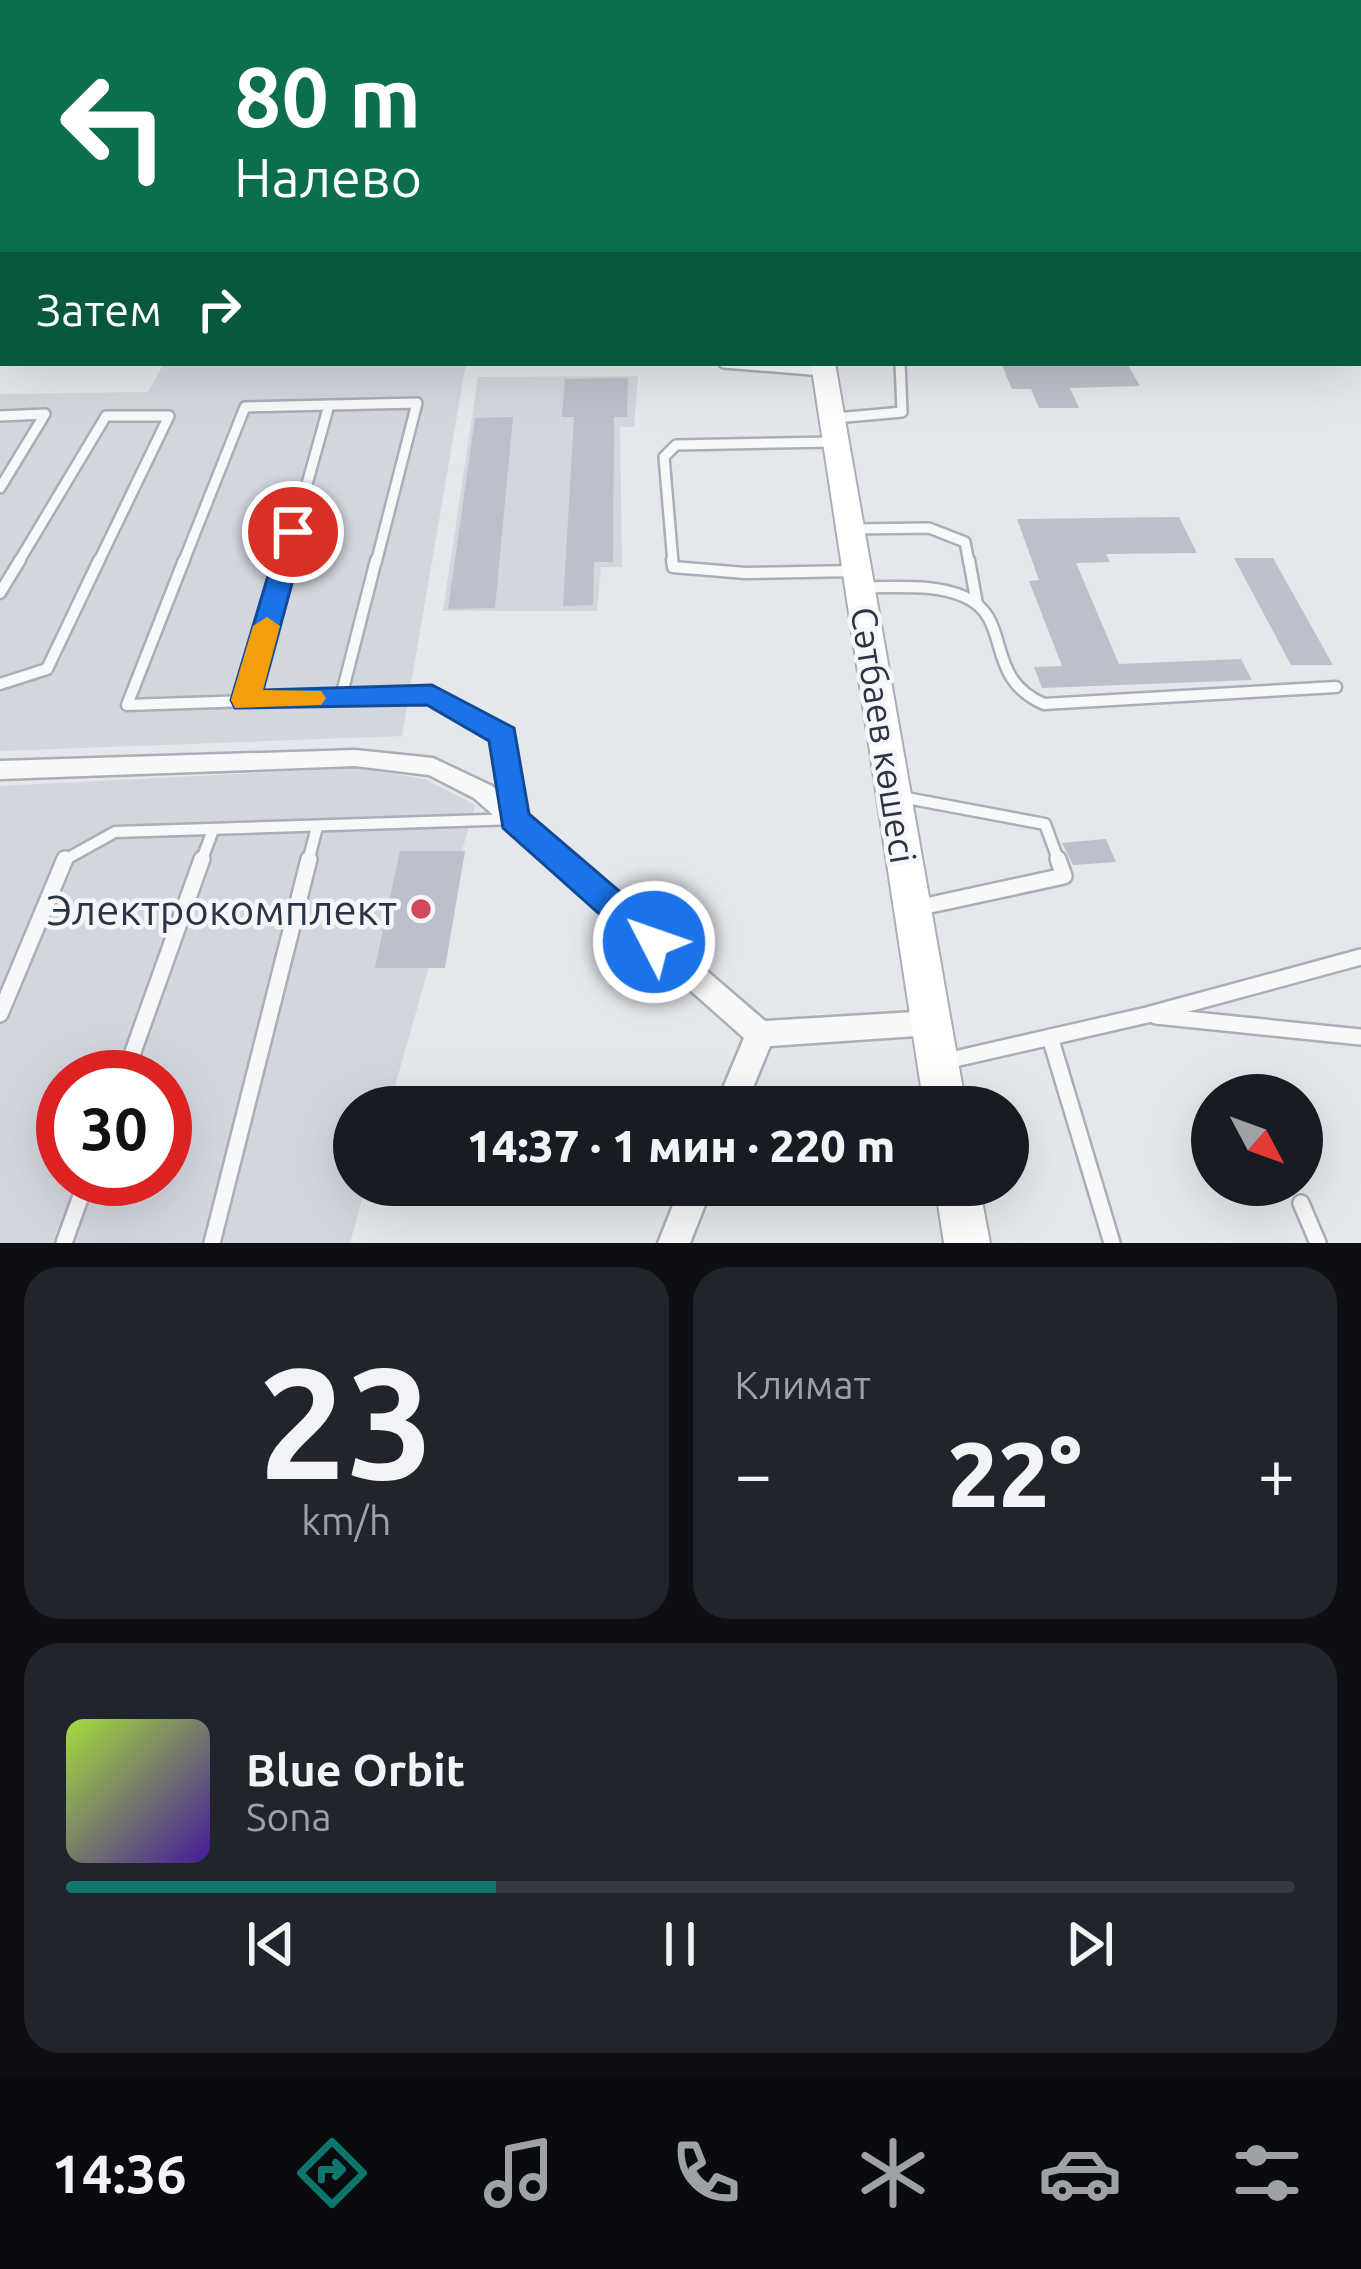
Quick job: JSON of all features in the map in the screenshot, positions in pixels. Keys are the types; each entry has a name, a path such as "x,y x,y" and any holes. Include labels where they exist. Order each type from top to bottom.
{"main road":[{"name":"Сәтбаев көшесі","path":"823,367 941,1086"},
{"path":"961,1206 967,1243"}],"street":[{"path":"0,770 355,758 433,767 483,792 760,1034 931,1023"},
{"path":"739,1086 760,1034"},
{"path":"674,1243 689,1206"}],"lane":[{"path":"900,366 902,412 834,430 676,446 664,457 673,567 858,579 947,592 977,604"},
{"path":"0,1014 62,861 115,832 514,819 504,736 432,695 127,704 245,407 417,403 341,697"},
{"path":"246,700 329,405"},
{"path":"0,416 45,414 0,488"},
{"path":"0,593 106,416 169,416 47,669 0,684"},
{"path":"850,529 943,530 959,535 965,542 977,604 991,621 1007,681 1028,699 1044,704 1336,687"},
{"path":"893,796 1045,824 1064,876 912,909"},
{"path":"212,1243 317,827"},
{"path":"134,1050 213,830"},
{"path":"938,1064 1147,1015 1361,957"},
{"path":"1147,1015 1361,1037"},
{"path":"1050,1037 1112,1243"},
{"path":"64,1243 77,1206"},
{"path":"1302,1206 1318,1243"}],"shaded area":[{"path":"162,366 465,366 402,736 0,751 0,394 148,392"},
{"path":"638,376 634,427 620,427 622,567 601,567 597,611 443,611 478,377"},
{"path":"354,768 425,779 475,805 395,1086 333,1086 333,1206 360,1206 350,1243 0,1243 0,786"}],"building":[{"path":"1002,366 1129,366 1140,386 1070,388 1079,408 1039,408 1031,389 1012,389"},
{"path":"628,378 627,417 614,417 613,562 594,562 593,605 563,606 574,417 562,417 565,379"},
{"path":"513,417 495,608 448,609 475,418"},
{"path":"1179,517 1197,553 1106,554 1110,562 1076,563 1119,664 1241,659 1252,680 1042,688 1034,667 1062,666 1029,581 1039,580 1017,519"},
{"path":"1234,558 1273,558 1333,665 1291,665"},
{"path":"1106,839 1116,862 1073,865 1062,843"},
{"name":"Электрокомплект","path":"400,851 465,851 445,968 375,968"}],"slow traffic":[{"path":"267,626 246,700 311,698"}],"place":[{"name":"Электрокомплект","path":"421,909"}],"route":[{"path":"293,532 246,700 432,695 504,736 514,819 654,942"}]}
